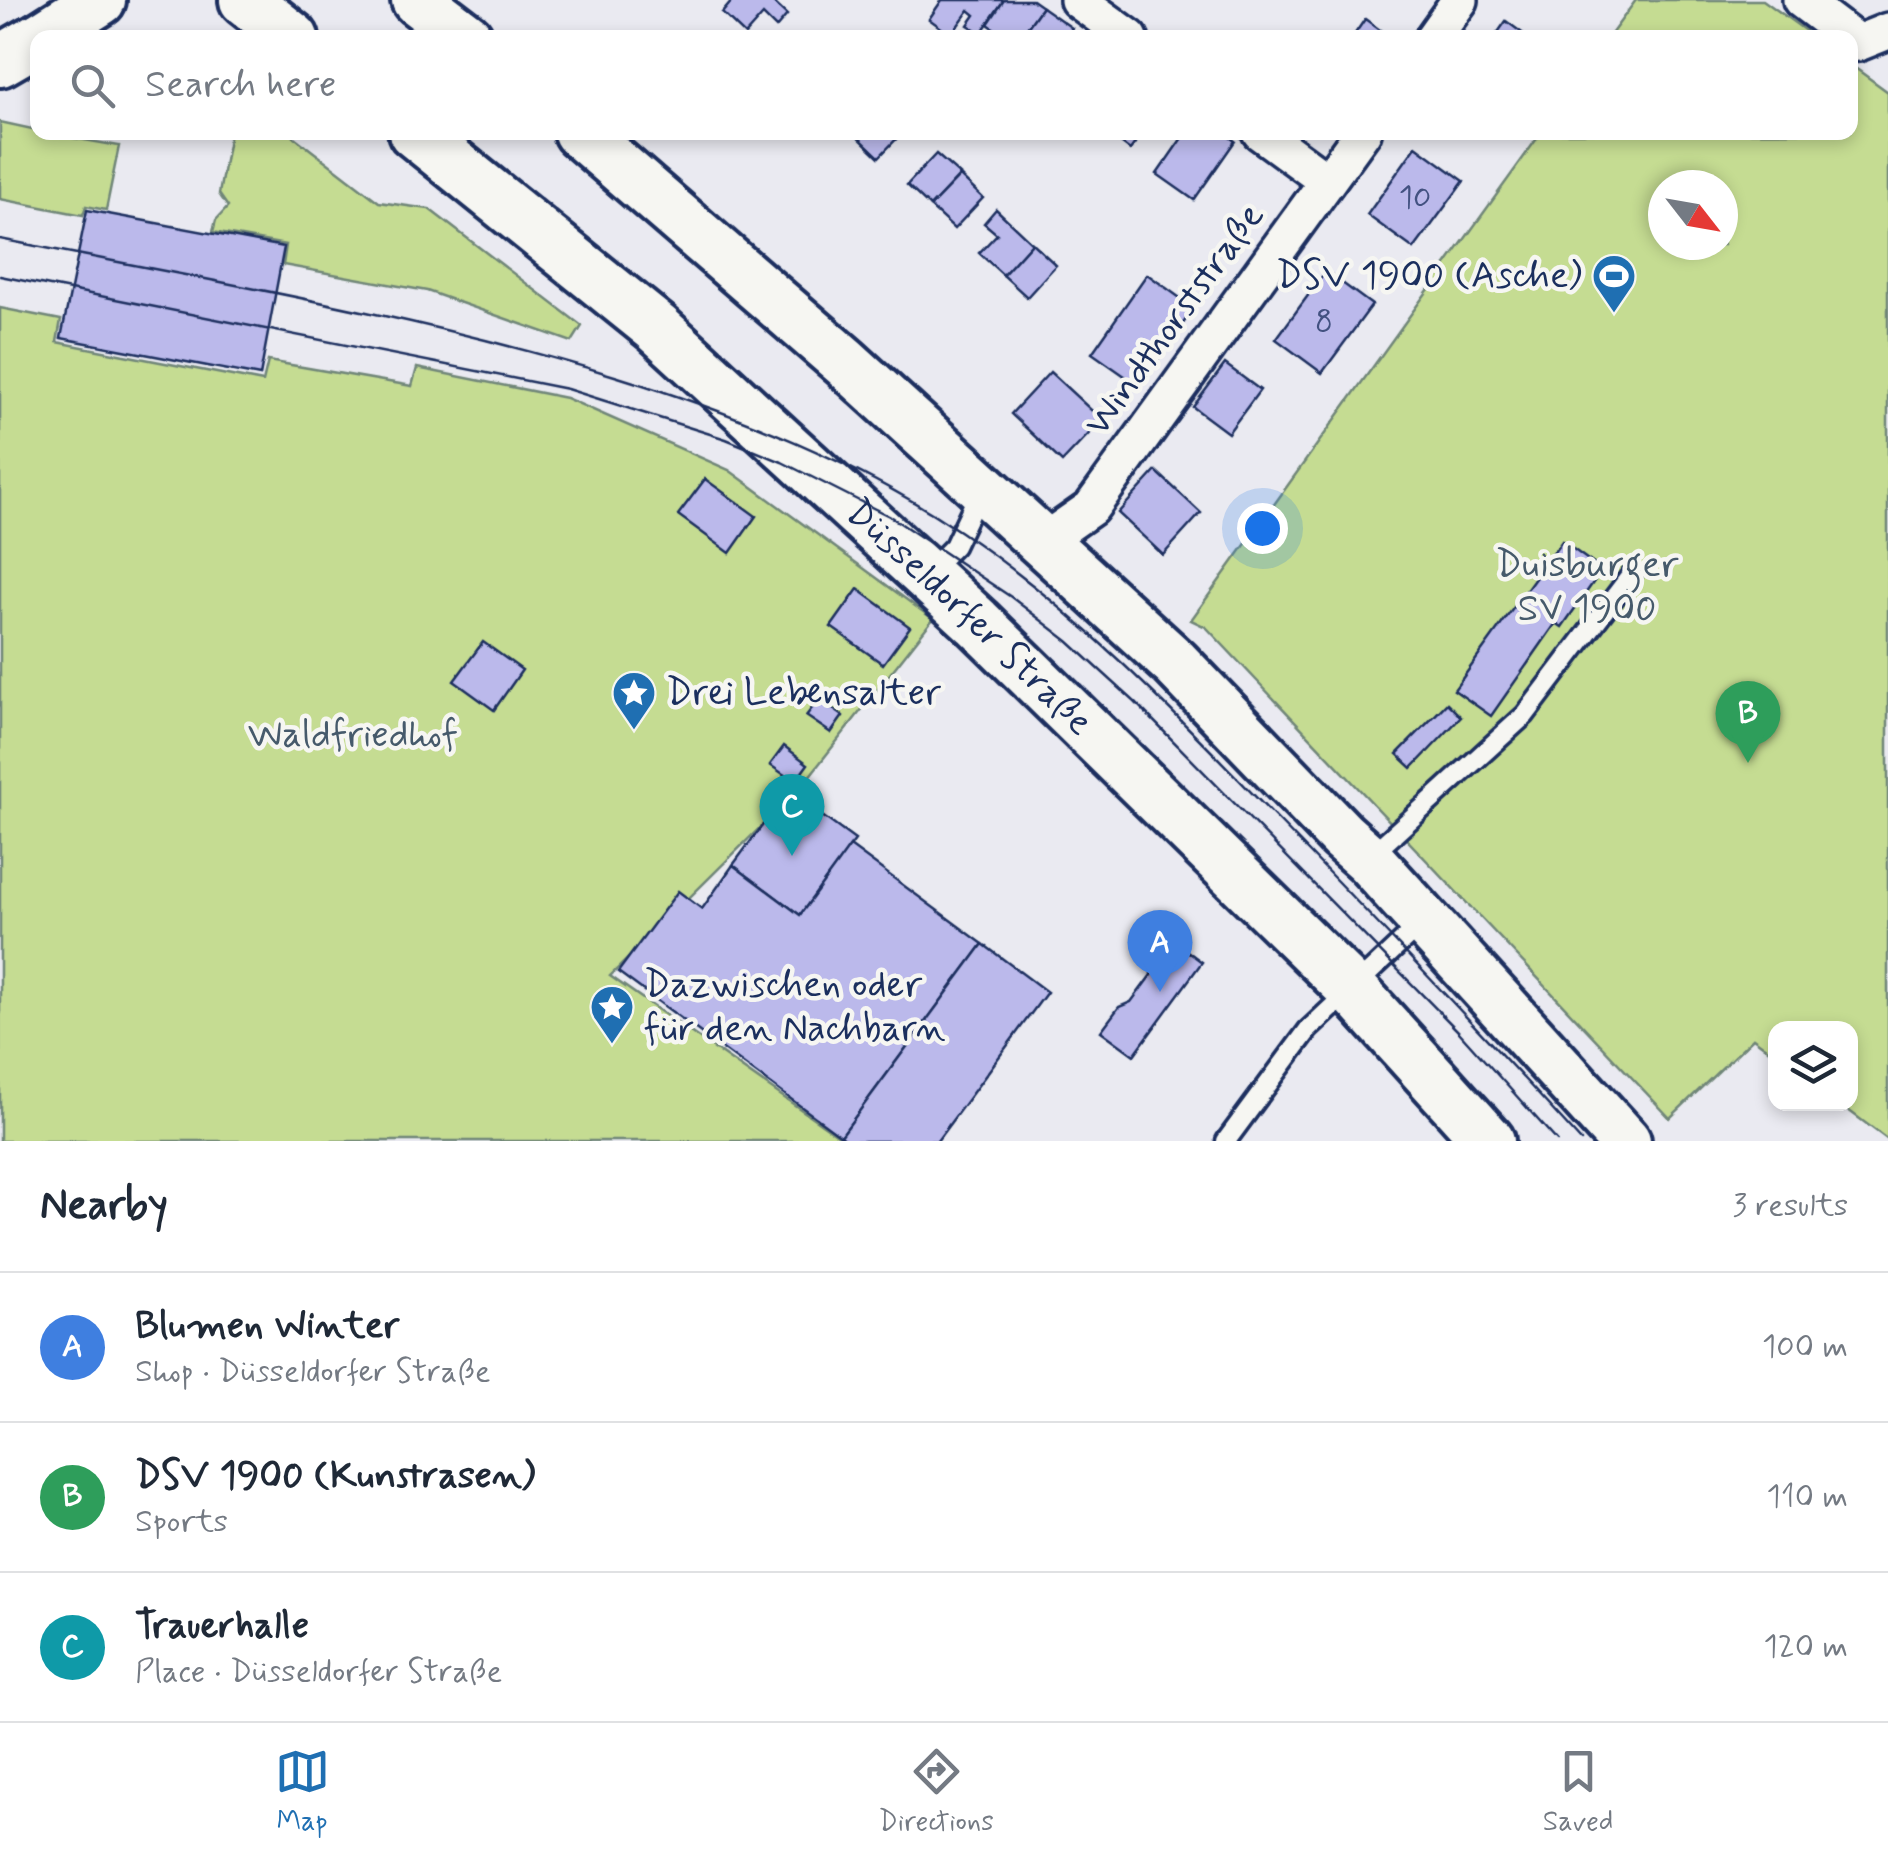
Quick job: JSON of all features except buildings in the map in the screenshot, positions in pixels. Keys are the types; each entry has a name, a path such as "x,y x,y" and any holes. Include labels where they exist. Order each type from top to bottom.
{"main road":[{"path":"52,30 100,0"},
{"path":"245,0 283,30"},
{"path":"417,0 456,30"},
{"path":"0,61 30,43"},
{"name":"Düsseldorfer Straße","path":"424,140 657,328 924,574 1351,988 1489,1141"},
{"path":"589,140 845,362 1175,663 1368,859 1625,1141"}],"street":[{"path":"1078,0 1119,30"},
{"path":"1439,30 1460,0"},
{"path":"1800,0 1840,30"},
{"path":"1858,43 1888,31"},
{"path":"1271,140 1327,182"},
{"name":"Windthorststraße","path":"1042,543 1090,508 1357,140"}],"lane":[{"path":"924,574 954,546 981,488"},
{"path":"1368,859 1525,715 1632,574"},
{"path":"1226,1141 1308,1030 1424,920"}],"green space":[{"path":"1636,0 1763,0 1804,30 1614,30"},
{"name":"Duisburger SV 1900","path":"1858,70 1888,92 1888,1140 1849,1111 1858,1111 1858,1021 1768,1021 1768,1049 1753,1038 1670,1118 1206,627 1191,620 1536,140 1858,140"},
{"path":"0,122 30,128 30,140 84,140 119,146 106,210 86,206 83,215 0,199"},
{"path":"229,140 298,140 379,202 429,209 582,326 572,342 427,291 283,265 286,245 213,232 216,220 228,207 219,194"},
{"name":"Waldfriedhof","path":"0,308 61,320 57,342 263,382 268,361 412,386 417,368 566,398 729,470 933,619 801,787 610,976 846,1141 0,1141"}],"tram line":[{"path":"0,239 388,317 542,355 707,407 796,442 881,483 1005,563 1126,667 1353,898 1581,1141"},
{"path":"0,276 567,389 726,439 782,462 891,517 1011,597 1068,641 1135,702 1459,1032 1557,1141"}],"place":[{"name":"DSV 1900 (Asche)","path":"1614,314"},
{"name":"Drei Lebensalter","path":"634,731"},
{"name":"DSV 1900 (Kunstrasen)","path":"1748,763"},
{"name":"Trauerhalle","path":"792,856"},
{"name":"Blumen Winter","path":"1160,992"},
{"name":"Dazwischen oder für den Nachbarn","path":"612,1045"}]}
